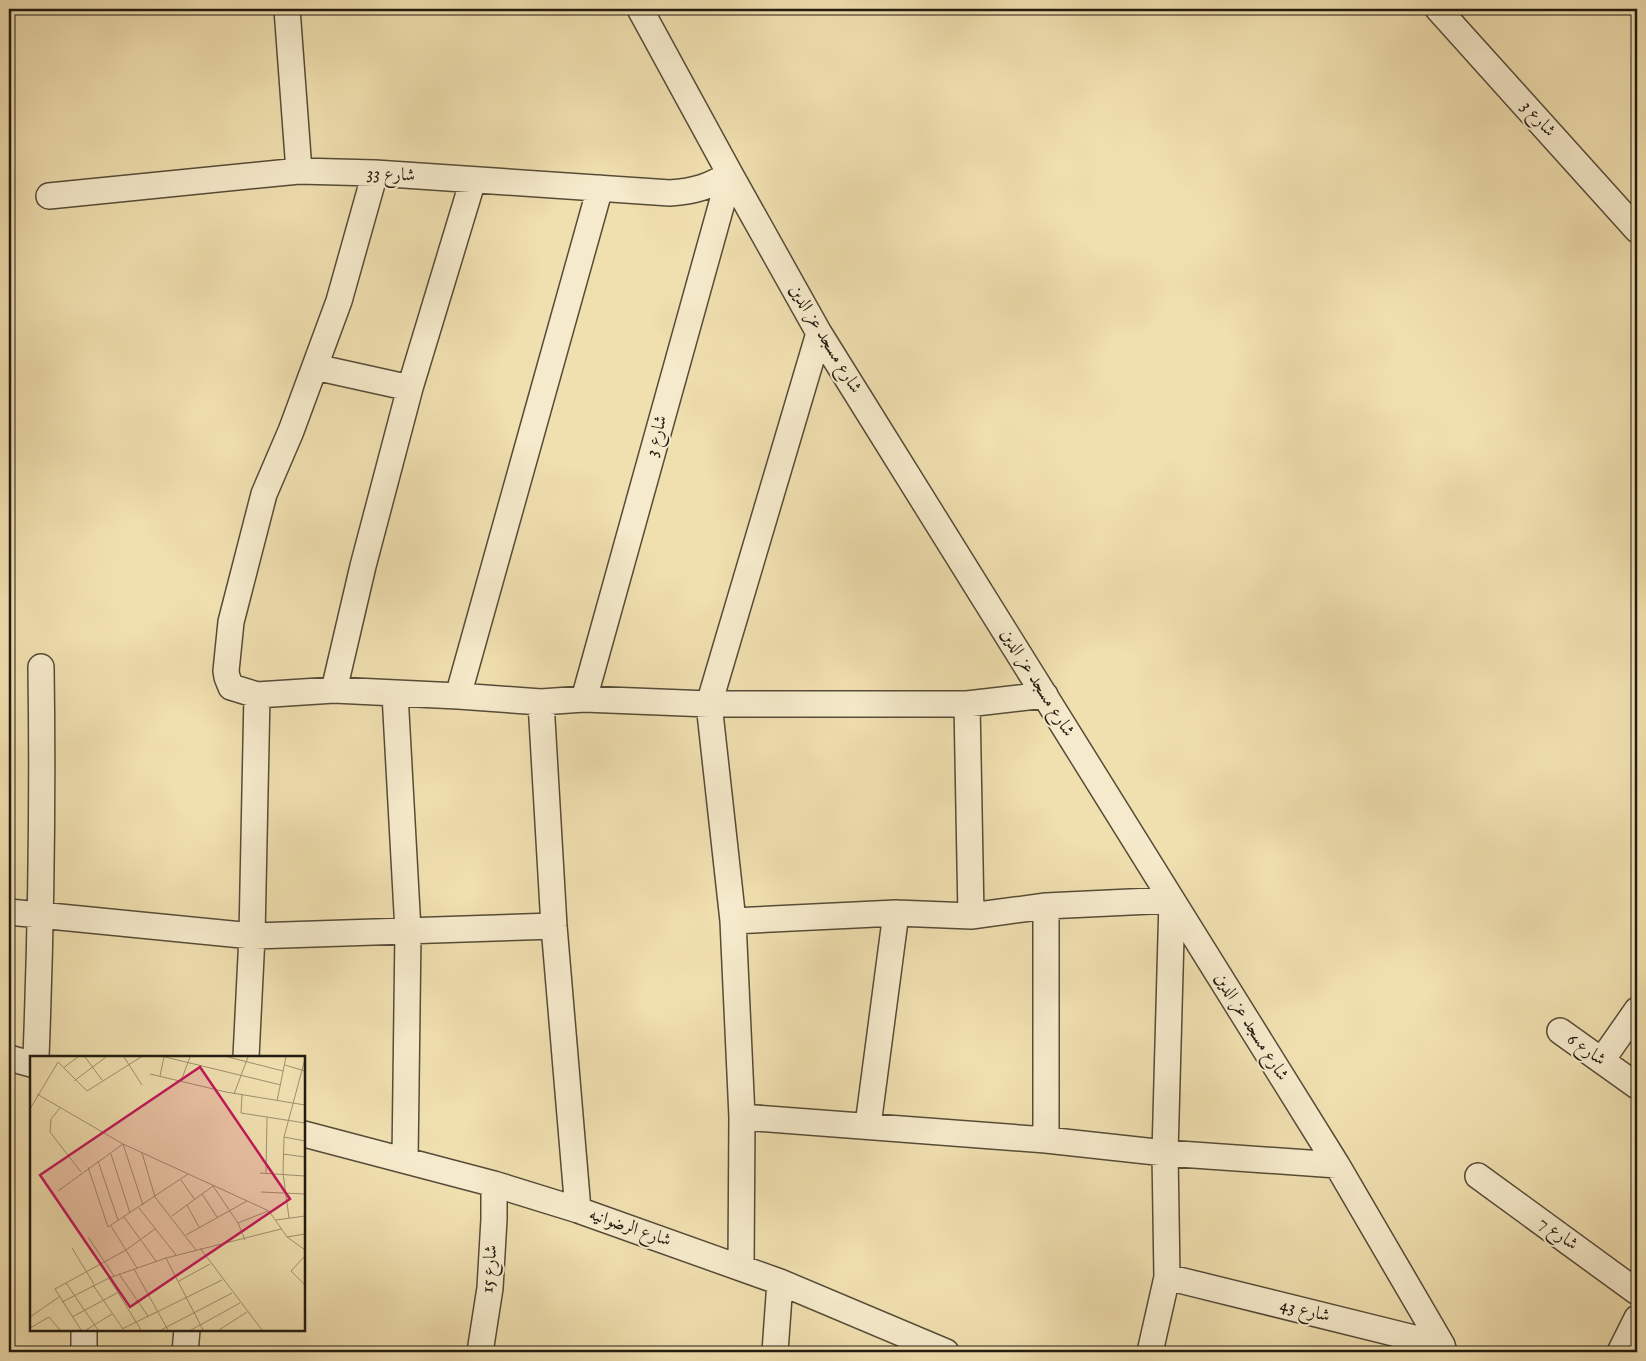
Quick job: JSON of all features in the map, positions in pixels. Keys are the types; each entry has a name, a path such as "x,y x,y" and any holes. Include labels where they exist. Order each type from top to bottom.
{"street":[{"path":"287,9 299,171"},
{"name":"شارع مسجد عز الدين","path":"640,9 819,332 1337,1164 1443,1349"},
{"name":"شارع 3","path":"1442,10 1637,230"},
{"name":"شارع 33","path":"49,196 299,171 376,173 670,193 691,192 712,184 730,174"},
{"path":"376,173 339,301 291,431 264,494 231,622 226,671 228,683 231,687 257,695 334,690 541,702 584,699 709,704 967,704 1045,695"},
{"name":"شارع 3","path":"584,699 730,174"},
{"path":"334,690 410,388 473,180"},
{"path":"458,696 600,188"},
{"path":"741,1268 742,1117 733,921 709,704 819,332"},
{"path":"315,366 410,388"},
{"path":"36,1056 41,915 41,667"},
{"path":"395,694 408,931 405,1160"},
{"path":"246,1056 252,936 257,695"},
{"path":"541,702 554,926 578,1210"},
{"path":"967,704 971,916"},
{"path":"733,921 896,913 971,916 1046,906 1172,900 1165,1153 1167,1277 1150,1352"},
{"path":"1046,906 1046,1140"},
{"path":"9,912 252,936 554,926"},
{"path":"868,1125 896,913"},
{"path":"1602,1060 1637,1010"},
{"name":"شارع 6","path":"1560,1031 1637,1086"},
{"path":"9,1058 30,1064"},
{"path":"742,1117 868,1125 1046,1140 1165,1153 1337,1164"},
{"name":"شارع الرضوانيه","path":"305,1134 494,1184 578,1210 780,1282 946,1352"},
{"name":"شارع 7","path":"1478,1176 1637,1292"},
{"name":"شارع 15","path":"480,1352 490,1280 494,1184"},
{"name":"شارع 43","path":"1167,1277 1443,1349"},
{"path":"775,1352 780,1282"},
{"path":"1620,1352 1637,1318"},
{"path":"84,1331 84,1352"},
{"path":"185,1352 187,1331"}]}
